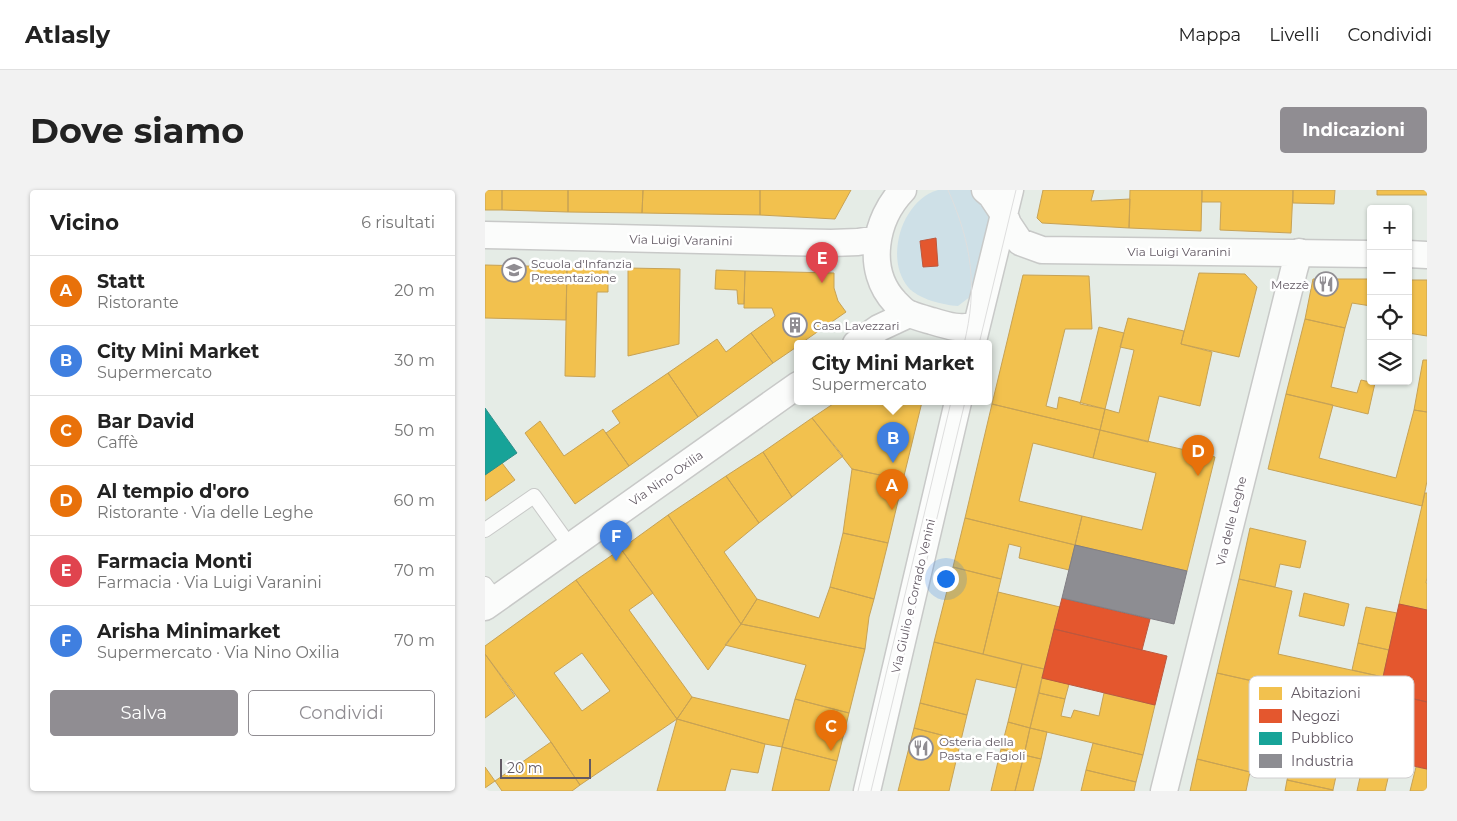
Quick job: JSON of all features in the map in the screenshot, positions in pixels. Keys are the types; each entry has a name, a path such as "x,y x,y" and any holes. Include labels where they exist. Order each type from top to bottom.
{"street":[{"path":"903,190 895,198 883,219 877,239 877,264 883,282 892,298 909,314 948,326 968,328 975,334 1011,190"},
{"name":"Via Luigi Varanini","path":"985,190 991,195 1020,242 1042,250 1367,254"},
{"name":"Via Luigi Varanini","path":"485,235 831,243 877,239"},
{"name":"Via delle Leghe","path":"1163,791 1299,252"},
{"path":"1412,254 1427,255"},
{"path":"862,340 879,328 909,314"},
{"name":"Via Nino Oxilia","path":"489,597 570,546 794,388"},
{"name":"Via Giulio e Corrado Venini","path":"867,791 957,405"}],"lane":[{"path":"485,530 534,496 570,546"}],"shaded area":[{"path":"938,190 971,190 994,216 971,296 958,306 931,301 912,291 901,275 897,261 897,246 906,217 925,196"}],"building: Abitazioni":[{"path":"485,190 502,190 502,210 485,210"},
{"path":"502,190 568,190 568,212 502,210"},
{"path":"568,190 643,190 642,213 568,212"},
{"path":"643,190 760,190 760,215 642,213"},
{"path":"760,190 851,190 835,219 760,215"},
{"path":"1043,190 1094,190 1091,201 1130,199 1129,228 1042,223 1037,218"},
{"path":"1130,190 1202,190 1201,231 1129,228"},
{"path":"1202,190 1293,190 1291,233 1220,230 1221,202 1202,202"},
{"path":"1293,190 1335,190 1334,204 1293,203"},
{"path":"1377,190 1427,190 1427,195 1377,195"},
{"path":"485,265 567,267 566,320 485,318"},
{"path":"567,267 608,268 608,292 597,292 595,377 565,376"},
{"path":"628,268 680,269 679,344 628,356"},
{"path":"716,270 745,271 744,304 738,304 737,290 715,289"},
{"name":"Casa Lavezzari","path":"745,271 834,273 834,288 838,301 846,312 806,340 794,340 794,349 773,363 751,333 775,316 772,308 744,308"},
{"path":"1199,273 1245,274 1257,287 1239,357 1181,344"},
{"path":"1023,275 1089,276 1092,329 1065,329 1046,406 1057,409 1059,397 1105,409 1100,430 992,404"},
{"path":"1313,279 1367,279 1367,305 1352,303 1345,328 1305,319"},
{"path":"1412,280 1427,280 1427,336 1412,334"},
{"path":"1128,318 1184,331 1181,344 1212,352 1200,406 1159,396 1148,442 1100,430 1105,409 1119,413 1134,350 1120,347"},
{"path":"1305,319 1345,328 1331,387 1357,393 1361,380 1367,381 1367,385 1375,385 1368,414 1286,394"},
{"path":"1099,327 1124,333 1105,409 1080,404"},
{"path":"751,333 773,363 698,417 668,373 717,339 726,352"},
{"path":"1423,360 1427,360 1427,412 1414,410"},
{"path":"668,373 698,417 629,466 606,433 620,423 612,411"},
{"path":"1286,394 1333,405 1319,458 1396,478 1414,410 1427,412 1427,481 1422,506 1268,469"},
{"path":"992,404 1100,430 1093,458 1033,443 1019,501 1082,516 1075,545 965,518"},
{"path":"832,405 921,405 903,480 852,469 812,418"},
{"path":"812,418 843,456 792,497 763,452"},
{"path":"540,421 564,456 603,429 629,466 575,504 525,433"},
{"path":"1100,430 1215,457 1187,571 1075,545 1082,516 1142,530 1156,473 1093,458"},
{"path":"763,452 792,497 759,523 726,476"},
{"path":"502,463 515,480 485,501 485,475"},
{"path":"852,469 903,480 888,543 843,533"},
{"path":"726,476 759,523 724,552 757,599 741,624 668,515"},
{"path":"1425,493 1427,493 1427,610 1399,604"},
{"path":"668,515 741,624 708,670 621,549"},
{"path":"965,518 1075,545 1069,570 1019,558 1021,547 1009,544 1001,579 953,567"},
{"path":"1250,528 1306,541 1300,568 1280,564 1275,587 1239,579"},
{"path":"843,533 888,543 874,599 830,587"},
{"path":"621,549 653,593 629,610 692,697 677,719 576,580"},
{"path":"953,567 1001,579 983,654 934,642"},
{"path":"1239,579 1292,591 1278,654 1378,676 1249,676 1249,680 1217,673"},
{"path":"576,580 677,719 580,785 551,742 485,654 485,646","holes":["582,653 610,691 582,711 554,673"]},
{"path":"830,587 874,599 869,617 865,649 741,624 757,599 819,618"},
{"path":"998,592 1060,607 1044,669 983,654"},
{"path":"1304,593 1349,604 1344,626 1299,616"},
{"path":"1366,607 1397,613 1389,650 1358,643"},
{"path":"741,624 865,649 849,713 795,699 806,665 725,645"},
{"path":"934,642 1022,664 1016,688 976,679 967,715 920,703"},
{"path":"1358,643 1389,650 1383,676 1352,670"},
{"path":"485,654 515,696 485,718"},
{"path":"1022,664 1044,669 1030,728 1008,722"},
{"path":"1217,673 1249,680 1249,772 1197,759"},
{"path":"1042,678 1069,684 1065,699 1039,693"},
{"path":"1039,693 1065,699 1061,716 1071,718 1074,710 1099,716 1104,693 1155,705 1143,755 1030,728"},
{"path":"692,697 789,720 782,747 677,719"},
{"path":"795,699 849,713 837,761 782,747"},
{"path":"920,703 967,715 961,740 914,728"},
{"path":"677,719 765,744 758,773 731,769 725,791 657,791"},
{"path":"1008,722 1030,728 1024,755 1001,749"},
{"path":"914,728 961,740 949,791 898,791"},
{"path":"1030,728 1047,732 1041,759 1024,755"},
{"path":"551,742 580,785 572,791 502,791 495,781"},
{"path":"1093,743 1143,755 1136,782 1086,770"},
{"path":"782,747 837,761 829,791 772,791"},
{"path":"1001,749 1024,755 1015,791 991,791"},
{"path":"1024,755 1041,759 1033,791 1015,791"},
{"path":"1197,759 1249,772 1246,791 1190,791"},
{"path":"485,767 495,781 485,788"},
{"path":"1416,767 1427,769 1427,791 1410,791"},
{"path":"1086,770 1136,782 1134,791 1081,791"},
{"path":"1287,778 1336,778 1333,790 1287,780"},
{"path":"1360,778 1388,778 1385,791 1357,791"},
{"path":"1287,780 1333,790 1333,791 1285,791"}],"building: Negozi":[{"path":"936,238 938,266 923,267 920,241"},
{"path":"1062,598 1150,619 1142,650 1054,629"},
{"path":"1399,604 1427,610 1427,702 1414,699 1414,676 1383,676"},
{"path":"1054,629 1167,656 1155,705 1042,678"},
{"path":"1414,699 1427,702 1427,769 1414,766"}],"building: Pubblico":[{"path":"485,408 517,453 485,475"}],"building: Industria":[{"path":"1075,545 1187,571 1174,624 1062,598"}],"tram line":[{"path":"948,190 963,229 970,266 971,303 965,340"},
{"path":"980,340 1016,190"},
{"path":"858,791 950,405"},
{"path":"871,791 964,405"}],"place":[{"name":"Scuola d'Infanzia Presentazione","path":"514,270"},
{"name":"Farmacia Monti","path":"822,283"},
{"name":"Mezzè","path":"1326,284"},
{"name":"Casa Lavezzari","path":"795,325"},
{"name":"City Mini Market","path":"893,463"},
{"name":"Al tempio d'oro","path":"1198,476"},
{"name":"Statt","path":"892,510"},
{"name":"Arisha Minimarket","path":"616,561"},
{"name":"Osteria della Pasta e Fagioli","path":"921,748"},
{"name":"Bar David","path":"831,751"}]}
